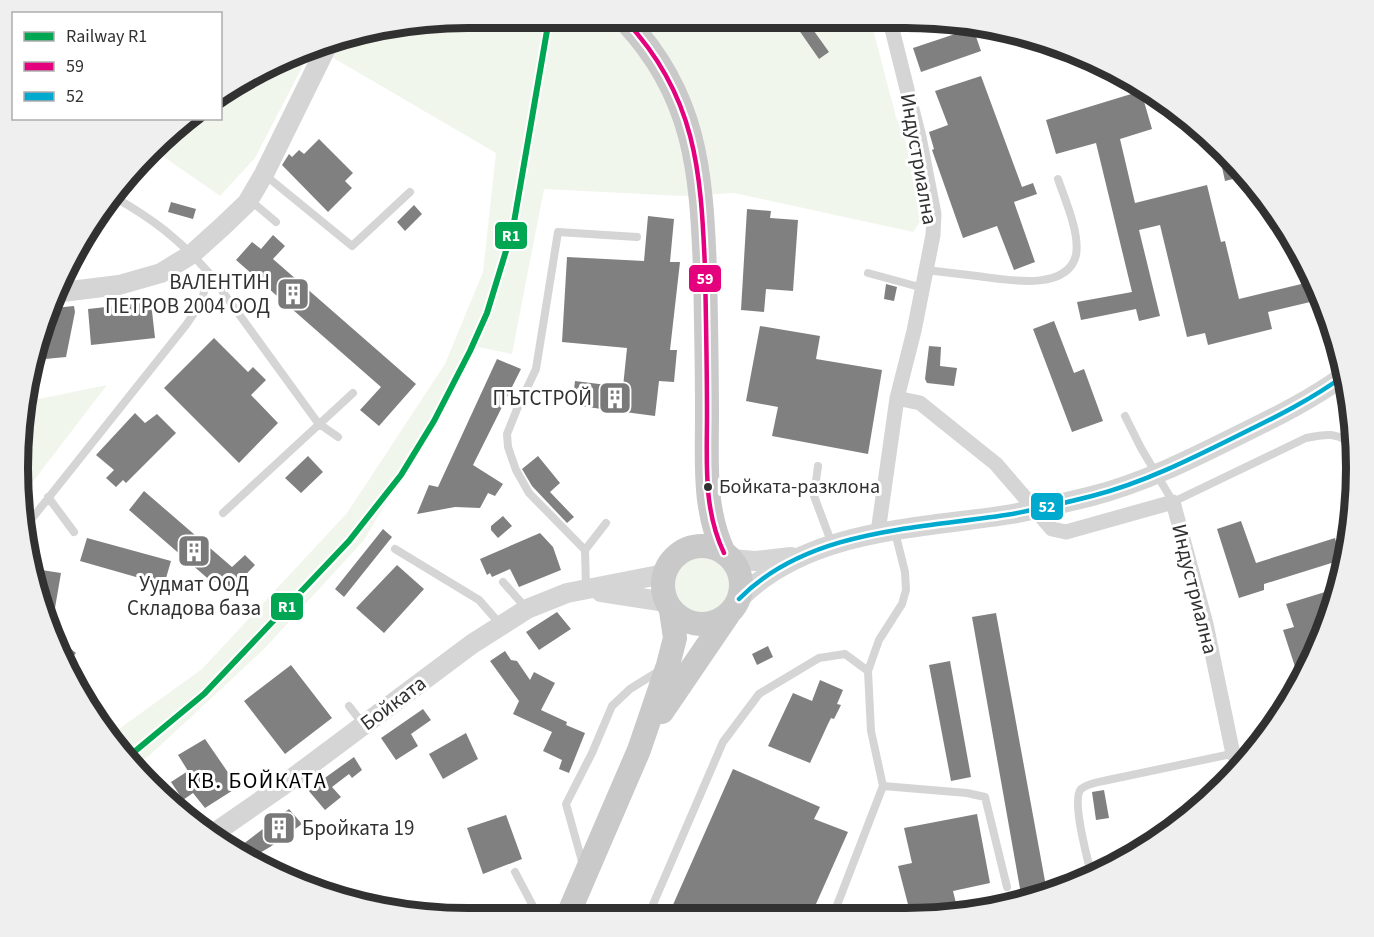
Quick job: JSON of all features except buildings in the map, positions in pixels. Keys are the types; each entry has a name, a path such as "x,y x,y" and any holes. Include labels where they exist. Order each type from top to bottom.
{"main road":[{"path":"632,28 656,56 665,71 685,118 696,157 701,204 707,335 707,495 713,527 740,578 733,607 674,693 639,750"},
{"path":"571,908 639,750 668,665 675,638 669,607 663,593 667,568 693,530 707,495"},
{"path":"667,568 678,554 695,547 713,548 728,556"},
{"path":"669,607 681,619 693,624 705,625 717,621 733,607"}],"street":[{"name":"Индустриална","path":"887,531 897,398 927,270 934,213 919,136 892,28"},
{"path":"66,291 143,279 161,273 192,254 223,226 249,199 264,174 323,53"},
{"path":"733,607 760,579 803,556 832,545 887,531 1052,506 1093,496 1138,481 1280,415 1337,381"},
{"name":"Индустриална","path":"897,398 920,403 996,464 1052,529 1066,532 1173,502 1206,624 1237,757"},
{"path":"728,556 755,561 803,556"},
{"name":"Бойката","path":"218,830 282,786 500,624 527,609 567,593 667,568"},
{"name":"Бойката","path":"586,590 669,607"}],"lane":[{"path":"264,174 352,246 410,192"},
{"path":"927,270 1027,282 1048,279 1067,270 1076,256 1076,235 1058,179"},
{"path":"249,199 276,222"},
{"path":"120,200 142,213 177,239 192,254 209,273 318,423 338,437"},
{"path":"585,550 529,493 516,470 508,447 507,434 536,369 558,231 637,237"},
{"path":"31,519 186,325 201,303 209,273"},
{"path":"868,273 923,288"},
{"path":"223,513 353,393"},
{"path":"1125,416 1173,502 1306,438 1328,434 1345,440"},
{"path":"818,466 814,496 832,545"},
{"path":"48,497 74,532"},
{"path":"586,590 585,550 606,523"},
{"path":"836,908 883,786 871,731 868,671 879,640 902,604 906,590 905,572 887,531"},
{"path":"395,549 479,600 500,624"},
{"path":"503,582 527,609"},
{"path":"651,908 723,742 759,694 819,658 845,654 868,671"},
{"path":"585,874 566,804 592,753 612,706 630,689 668,665"},
{"path":"349,706 363,725"},
{"path":"1090,868 1078,810 1077,799 1080,790 1088,785 1108,780 1235,761"},
{"path":"883,786 967,793 985,797 1007,887"},
{"path":"515,872 534,908"}],"shaded area":[{"path":"873,28 896,117 912,158 924,216 913,232 734,193 682,196 544,189 512,354 478,347 364,540 264,649 141,762 116,731 202,669 347,513 445,364 483,272 496,153 325,53 383,37 440,29"},
{"path":"306,60 255,158 220,196 160,154 200,120 222,120 222,104 248,87"},
{"path":"107,385 29,487 29,440 34,400"},
{"path":"702,556 723,565 732,586 723,607 702,616 681,607 672,586 681,565"}],"rail line":[{"name":"R1","path":"133,753 204,694 349,541 401,475 434,421 487,313 513,228 547,28"}],"transit line":[{"name":"59","path":"632,28 649,49 681,107 697,167 705,269 709,502 712,519 724,553"},
{"name":"52","path":"739,599 767,576 798,558 832,545 867,535 1022,512 1111,491 1185,461 1267,421 1307,400 1337,381"}],"place":[{"name":"ВАЛЕНТИН ПЕТРОВ 2004 ООД","path":"293,294"},
{"name":"ПЪТСТРОЙ","path":"615,398"},
{"name":"Бойката-разклона","path":"708,487"},
{"name":"Уудмат ООД Складова база","path":"194,551"},
{"name":"Бройката 19","path":"279,828"}],"district":[{"name":"КВ. БОЙКАТА","path":"257,781"}]}
